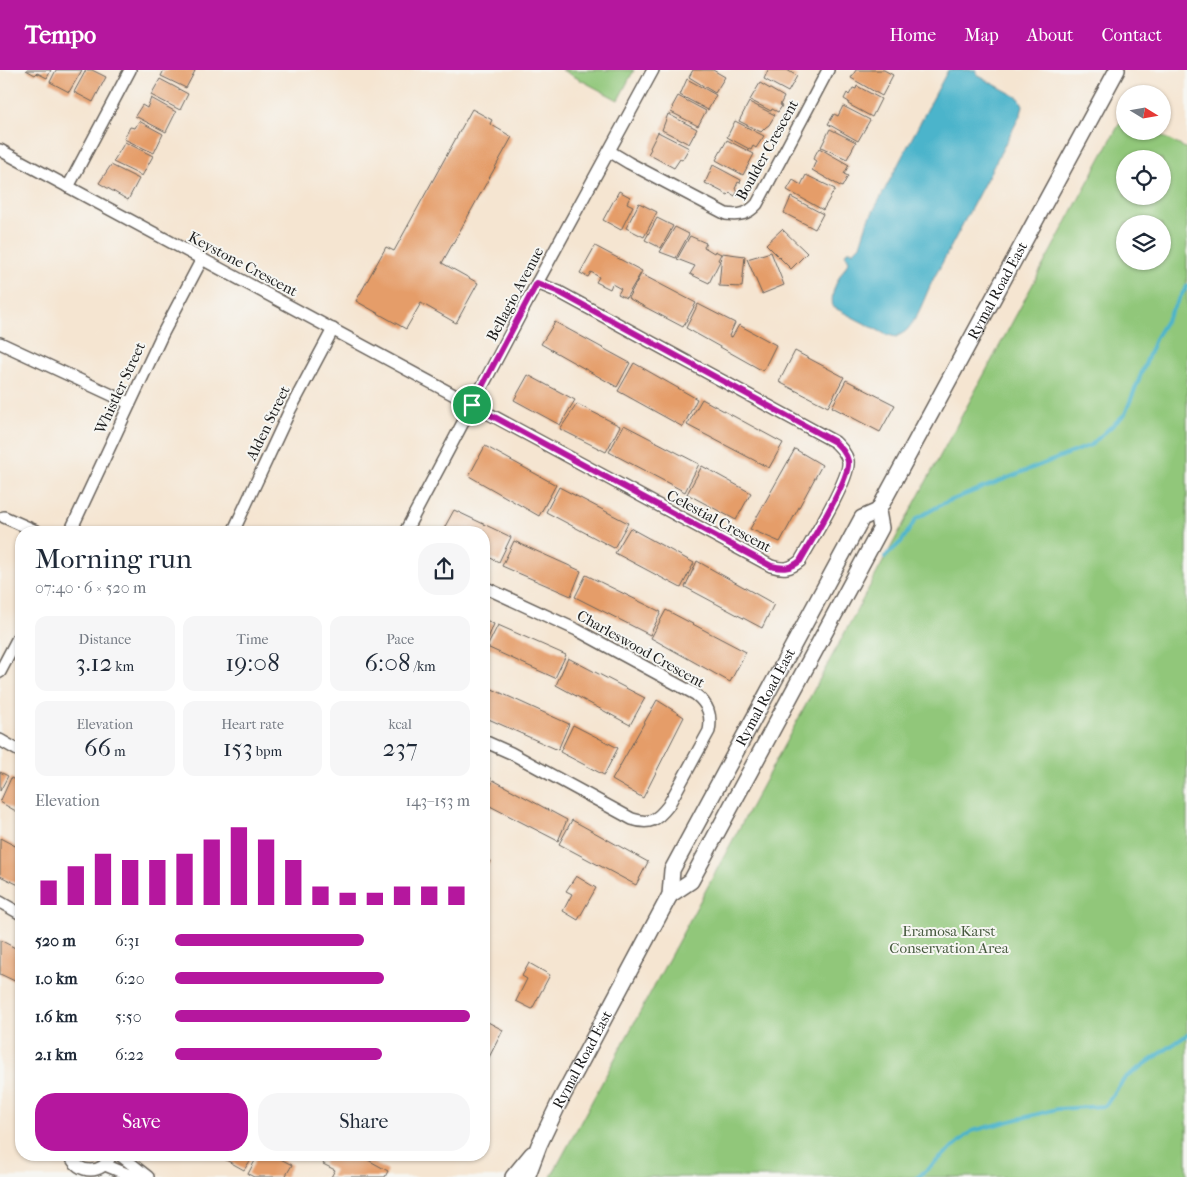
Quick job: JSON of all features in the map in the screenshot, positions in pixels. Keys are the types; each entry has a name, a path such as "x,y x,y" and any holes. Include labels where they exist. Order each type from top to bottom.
{"main road":[{"name":"Rymal Road East","path":"670,896 691,881 881,528 878,512 1117,70"},
{"name":"Rymal Road East","path":"527,1177 539,1145 558,1105 670,896 672,870 862,518 878,512"},
{"name":"Rymal Road East","path":"513,1177 539,1145"}],"street":[{"path":"68,187 130,70"},
{"name":"Bellagio Avenue","path":"408,526 653,70"},
{"name":"Boulder Crescent","path":"609,151 726,214 736,216 749,213 757,204 828,70"},
{"name":"Keystone Crescent","path":"0,150 472,405"},
{"name":"Whistler Street","path":"73,526 129,403 202,259"},
{"name":"Celestial Crescent","path":"472,405 771,566 782,569 792,567 800,561 845,479 848,461 844,450 835,442 559,292 537,283"},
{"name":"Alden Street","path":"236,526 290,410 333,329"},
{"path":"0,343 129,403"},
{"path":"4,517 24,526"},
{"name":"Charleswood Crescent","path":"490,590 577,630 695,694 704,701 709,709 711,721 709,731 668,806 660,816 642,822 632,819 511,753 490,744"},
{"path":"0,672 15,643"},
{"path":"0,740 15,749"},
{"path":"0,902 15,911"},
{"path":"73,1161 86,1170 92,1171 105,1165 107,1161"},
{"path":"128,1161 148,1177"},
{"path":"105,1165 134,1177"}],"green space":[{"path":"562,70 634,70 618,100"},
{"name":"Eramosa Karst Conservation Area","path":"1116,130 1116,140 1170,140 1187,149 1187,1177 551,1177"}],"water":[{"path":"948,70 976,70 977,75 1019,98 1023,105 1021,114 935,276 916,317 907,330 896,337 885,334 833,307 834,289 849,261 845,254 847,251 854,251 860,245 867,223"}],"building":[{"path":"26,70 51,70 47,78"},
{"path":"56,70 82,70 69,92 50,82"},
{"path":"86,70 92,70 106,77 93,102 74,92"},
{"path":"164,70 195,71 186,88 161,76"},
{"path":"693,70 713,70 725,77 715,93 689,77"},
{"path":"768,70 787,70 797,76 788,92 764,79"},
{"path":"856,70 884,70 893,75 882,96 851,78"},
{"path":"160,79 188,94 180,110 151,95"},
{"path":"687,79 716,95 708,110 680,95"},
{"path":"760,83 784,97 778,112 772,109 771,111 750,100"},
{"path":"857,86 881,99 872,117 848,104 849,102 844,99 847,93 849,95 853,88 856,89"},
{"path":"678,96 706,111 698,126 671,112"},
{"path":"151,98 176,112 166,132 135,116 142,105 147,108"},
{"path":"749,102 775,115 769,125 761,132 739,121"},
{"path":"843,106 870,120 858,141 828,124 834,114 838,116"},
{"path":"472,109 492,120 490,124 512,137 442,263 478,283 456,323 421,303 406,329 356,301 386,247 394,251"},
{"path":"668,114 697,129 689,144 662,130"},
{"path":"139,121 163,134 154,153 124,139 130,127 135,128"},
{"path":"735,121 764,136 756,148 753,146 751,150 727,137"},
{"path":"830,129 856,142 847,159 821,147"},
{"path":"658,132 689,148 682,160 680,159 674,168 648,154"},
{"path":"727,140 754,154 743,175 716,160"},
{"path":"125,142 153,156 142,176 113,162"},
{"path":"819,148 849,165 844,174 848,176 842,187 812,170 816,161 813,159"},
{"path":"111,165 139,179 128,200 99,183"},
{"path":"713,165 741,180 735,189 738,191 735,196 730,193 728,195 705,183"},
{"path":"806,175 835,189 823,210 787,190 793,180 801,185"},
{"path":"619,191 630,197 627,203 633,206 621,230 603,220"},
{"path":"791,197 823,214 815,229 784,213"},
{"path":"639,203 657,212 644,237 626,228"},
{"path":"657,218 673,226 661,248 645,240"},
{"path":"675,227 689,234 676,258 660,252"},
{"path":"782,229 807,253 791,269 766,244"},
{"path":"690,236 706,243 704,247 714,253 715,251 721,254 718,260 720,261 709,283 690,274 695,266 677,259"},
{"path":"595,246 642,271 626,298 618,294 621,289 612,284 610,289 596,282 599,277 591,272 588,277 580,273"},
{"path":"771,252 784,285 762,294 747,259"},
{"path":"722,253 745,256 742,287 719,286"},
{"path":"641,274 696,303 683,327 628,298"},
{"path":"698,304 735,323 729,336 732,337 739,325 776,345 763,371 686,328"},
{"path":"555,322 630,363 617,387 541,344"},
{"path":"795,351 844,377 828,407 779,382"},
{"path":"634,363 697,399 683,427 618,391"},
{"path":"528,375 575,400 560,425 514,400"},
{"path":"846,380 895,405 880,432 832,407"},
{"path":"702,399 783,443 769,468 687,425"},
{"path":"577,404 620,426 606,452 560,429"},
{"path":"624,425 699,464 685,492 609,452"},
{"path":"485,446 556,485 539,516 469,476"},
{"path":"795,449 822,465 780,542 750,529"},
{"path":"702,466 751,493 736,520 687,494"},
{"path":"559,487 628,523 614,548 546,512"},
{"path":"454,510 488,526 445,526"},
{"path":"490,527 511,537 499,562 490,558"},
{"path":"630,528 694,563 681,588 615,553"},
{"path":"514,541 581,571 571,596 502,566"},
{"path":"697,561 774,604 762,628 685,587"},
{"path":"586,575 661,612 650,635 575,597"},
{"path":"666,610 746,652 730,682 651,638"},
{"path":"490,622 494,624 490,634"},
{"path":"498,625 566,655 555,678 490,648 490,641"},
{"path":"568,658 645,698 630,725 556,685"},
{"path":"490,688 569,724 558,750 490,720"},
{"path":"657,700 684,717 643,798 612,780"},
{"path":"573,725 618,748 604,775 560,752"},
{"path":"0,772 8,776 0,791"},
{"path":"11,778 15,780 15,811 0,802"},
{"path":"493,780 567,820 558,841 490,806 490,788"},
{"path":"572,820 648,862 636,885 559,844"},
{"path":"0,838 15,846 15,883 0,876"},
{"path":"576,876 596,888 578,920 563,911 572,894 566,891"},
{"path":"0,940 15,948 15,981 0,974"},
{"path":"529,963 550,975 532,1009 516,1001 527,979 522,976"},
{"path":"490,1023 503,1030 490,1055"},
{"path":"228,1161 250,1161 244,1170"},
{"path":"255,1161 284,1161 292,1165 285,1177 254,1177 248,1174"},
{"path":"325,1161 370,1161 388,1171 385,1177 331,1177 335,1170 323,1164"}],"waterway":[{"path":"885,557 902,541 916,519 944,503 1091,445 1125,414 1156,337 1187,286"},
{"path":"918,1177 972,1131 1057,1109 1105,1106 1125,1078 1187,1035"}],"route":[{"path":"537,283 559,292 835,442 844,450 848,461 848,470 845,479 800,561 792,567 782,569 771,566 472,405 537,283"}]}
